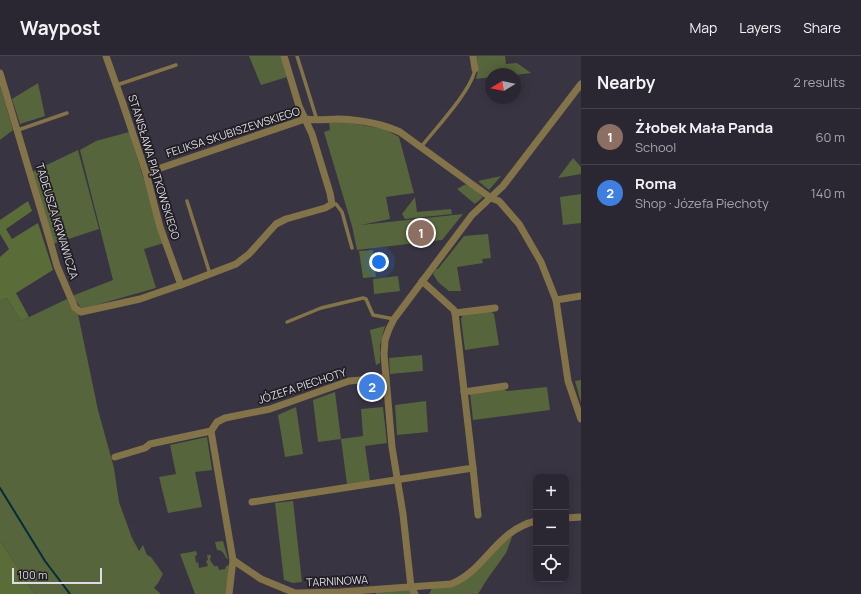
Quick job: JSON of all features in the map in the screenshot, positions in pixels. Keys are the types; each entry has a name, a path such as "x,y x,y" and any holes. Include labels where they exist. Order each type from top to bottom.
{"street":[{"name":"STANISŁAWA PIĄTKOWSKIEGO","path":"106,56 146,173 160,226 181,285"},
{"path":"284,56 299,106 312,134 332,204"},
{"path":"473,56 475,69"},
{"name":"TADEUSZA KRWAWICZA","path":"0,73 57,266 75,308 81,312 140,299 236,264 249,254 276,224 286,219 325,208 332,204"},
{"path":"415,594 411,587 403,514 392,448 385,378 385,340 394,319 472,215 503,186 581,84"},
{"name":"FELIKSA SKUBISZEWSKIEGO","path":"146,173 305,119 317,121 337,119 354,120 388,127 400,132 491,198 499,201 518,224 541,262 556,300 568,381 581,419"},
{"path":"422,281 454,310 455,313 478,515"},
{"path":"556,300 581,296"},
{"path":"455,313 495,308"},
{"name":"JÓZEFA PIECHOTY","path":"211,431 217,422 225,418 270,409 349,381 385,378"},
{"path":"464,392 505,386"},
{"path":"115,457 150,444 211,431 233,560 229,594"},
{"path":"252,502 473,468"},
{"path":"569,518 581,517"},
{"name":"TARNINOWA","path":"233,560 261,579 295,593 340,592 451,584 469,574 496,544 508,534 533,522"}],"lane":[{"path":"297,56 317,121"},
{"path":"117,85 176,65"},
{"path":"421,147 464,93 474,77 475,69"},
{"path":"18,130 67,112"},
{"path":"187,201 210,274"},
{"path":"332,204 336,204 342,212 352,248"},
{"path":"287,322 321,308 363,298 366,299 373,315 394,319"}],"green space":[{"path":"249,56 281,56 287,77 261,85"},
{"path":"477,56 505,56 506,64 517,63 531,73 521,74 521,68 485,68 485,78 476,79 478,70"},
{"path":"38,83 45,116 20,124 12,99"},
{"path":"0,85 13,130 0,140"},
{"path":"344,122 385,129 399,137 414,193 386,197 390,219 361,225 463,214 442,240 357,250 352,226 324,132 330,130 329,123"},
{"path":"129,132 164,243 144,249 156,288 82,309 72,296 113,280 80,150 96,141"},
{"path":"78,150 99,229 53,244 32,172"},
{"path":"573,158 581,167 581,174 558,178"},
{"path":"501,176 489,190 478,181"},
{"path":"468,184 483,197 475,204 457,189"},
{"path":"581,194 581,223 563,225 560,197"},
{"path":"415,197 417,212 451,209 452,214 405,219 402,214"},
{"path":"28,201 32,211 6,229 12,239 38,223 53,270 16,293 29,317 21,321 7,298 0,301 0,257 9,249 0,234 0,220"},
{"path":"488,234 491,258 482,259 483,263 457,267 461,291 449,291 438,282 433,274 464,236"},
{"path":"373,250 376,277 363,278 359,251"},
{"path":"398,276 400,291 374,294 373,279"},
{"path":"7,298 21,321 67,299 73,311 78,314 98,410 114,468 119,502 132,538 139,551 143,545 147,555 151,557 163,574 154,588 161,594 35,594 0,541 0,301"},
{"path":"490,311 494,314 499,345 465,350 461,319 463,315"},
{"path":"385,326 380,345 380,363 376,365 370,330"},
{"path":"422,355 423,371 390,374 389,358"},
{"path":"581,380 581,403 575,381"},
{"path":"547,387 550,410 473,420 470,393 503,389 507,391"},
{"path":"335,392 341,439 318,442 313,400"},
{"path":"426,401 428,432 397,435 395,405"},
{"path":"296,407 303,454 285,457 278,415"},
{"path":"383,407 387,443 365,446 370,481 347,484 341,439 363,436 361,409"},
{"path":"207,437 212,470 195,472 202,507 168,513 159,477 176,474 170,445"},
{"path":"293,501 302,582 293,583 284,580 275,503"},
{"path":"510,535 512,537 506,553 478,594 429,594 433,586 451,585"},
{"path":"0,541 35,594 0,594"},
{"path":"223,541 228,559 222,551 217,550 215,542"},
{"path":"196,551 196,563 198,562 199,568 208,566 206,561 208,560 207,555 211,555 210,560 214,566 218,566 219,570 225,569 226,566 229,565 227,594 195,594 180,554"},
{"path":"410,589 411,594 376,594 376,592"}],"waterway":[{"path":"0,488 45,561 70,594"}],"place":[{"name":"Żłobek Mała Panda","path":"421,233"},
{"name":"Roma","path":"372,387"}]}
